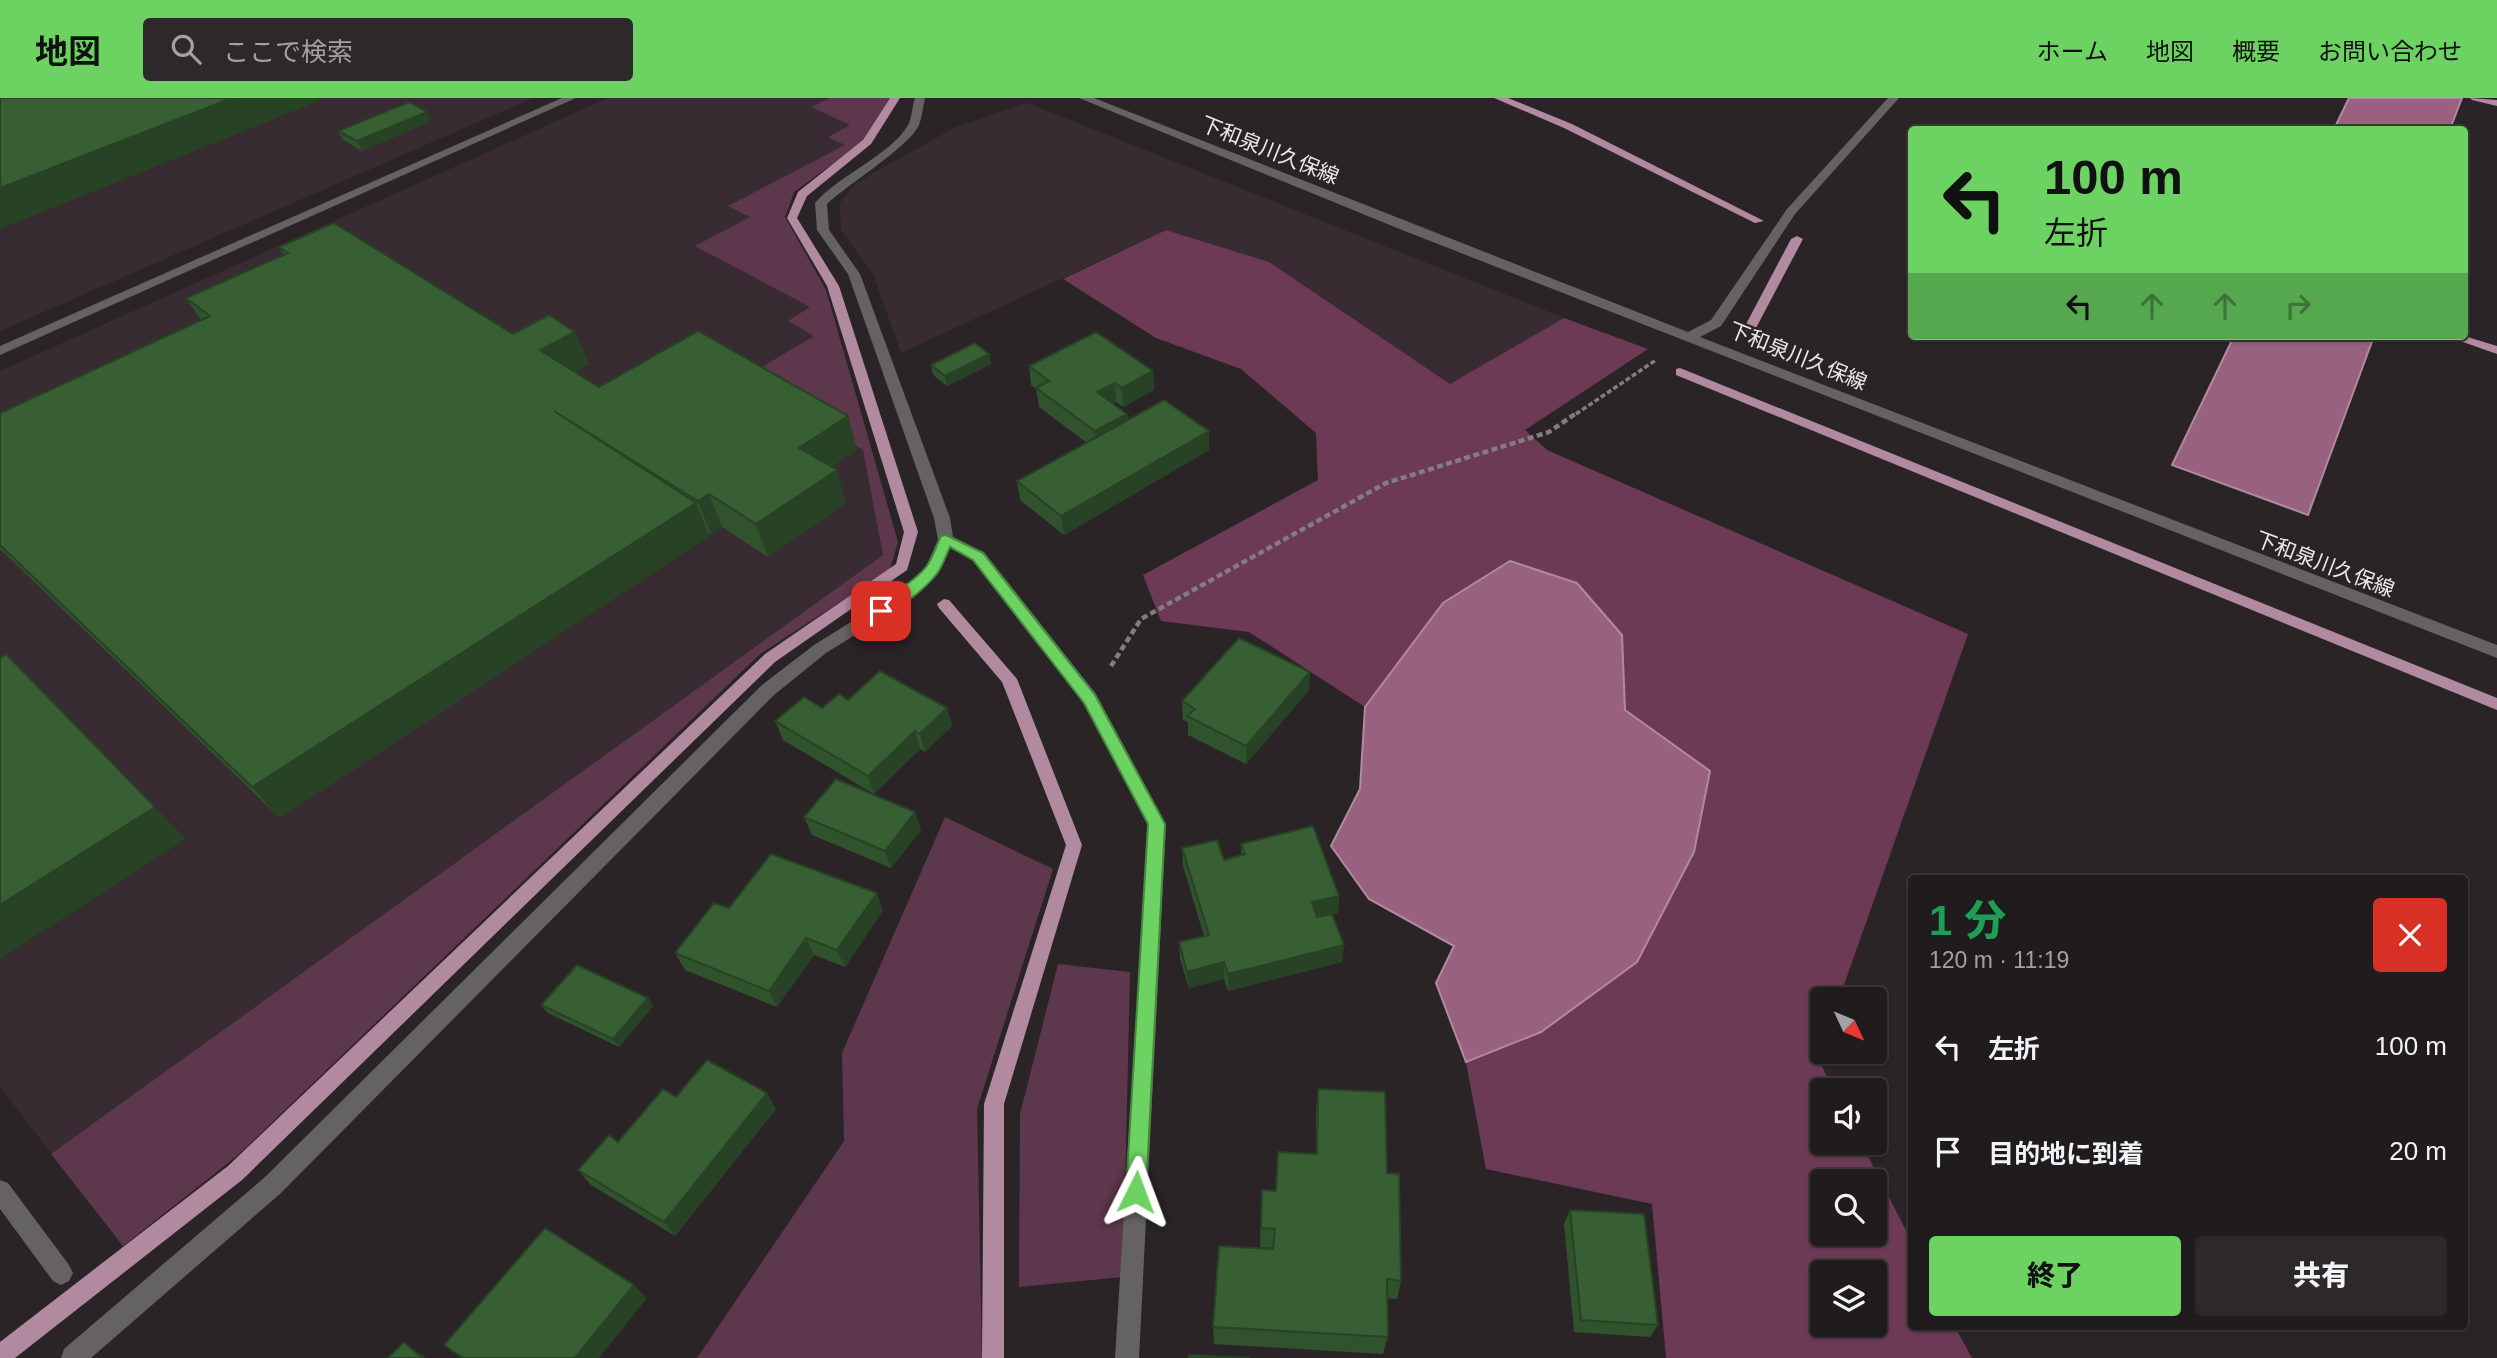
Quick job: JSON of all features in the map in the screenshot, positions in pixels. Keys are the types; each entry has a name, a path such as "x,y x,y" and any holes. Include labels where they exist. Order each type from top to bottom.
{"street":[{"path":"0,351 571,98"},
{"path":"73,1358 272,1185 768,690 820,649 902,598 932,570 946,540 942,518 854,274 823,230 821,203 844,182 890,151 914,126 920,98"},
{"name":"下和泉川久保線","path":"1084,98 1401,225 2497,652"},
{"path":"1691,336 1716,323 1791,212 1894,98"},
{"path":"946,540 978,556 1090,699 1157,824 1126,1358"},
{"path":"0,1191 61,1273"}],"path":[{"path":"1090,699 1141,619 1386,483 1549,432 1691,336"}],"shaded area":[{"path":"0,98 533,98 0,331"},
{"path":"608,98 890,98 861,143 794,192 785,217 826,290 898,542 890,569 760,654 238,1155 123,1246 0,1087 0,371"},
{"path":"830,98 890,98 861,143 794,192 785,217 826,290 898,542 890,569 760,654 238,1155 123,1246 51,1154 883,555 863,450 742,379 814,336 788,321 810,307 695,246 750,217 728,206 845,145 828,137 850,125 811,107"},
{"path":"2349,98 2462,98 2451,126 2335,126"},
{"path":"1027,103 1564,318 1450,385 1269,262 1166,230 901,353 873,274 841,230 840,203 857,182 954,128"},
{"path":"1166,230 1269,262 1450,384 1564,318 1648,349 1525,430 1547,450 1968,634 1843,987 1810,987 1810,1064 1821,1064 1828,1078 1810,1078 1810,1155 1867,1155 1874,1169 1810,1169 1810,1246 1887,1246 1887,1193 1908,1234 1908,1330 1957,1330 1972,1358 1666,1358 1652,1204 1486,1169 1466,1062 1541,1032 1710,771 1625,710 1622,635 1577,583 1510,562 1443,603 1365,707 1249,632 1161,621 1143,575 1318,480 1316,433 1241,369 1156,338 1063,279"},
{"path":"2232,340 2373,340 2308,515 2172,465"},
{"path":"1510,561 1577,583 1622,635 1625,710 1710,771 1694,852 1637,962 1541,1032 1466,1062 1436,983 1454,946 1369,899 1331,846 1360,789 1365,707 1443,603"},
{"path":"945,817 1053,869 977,1109 982,1358 697,1358 844,1141 842,1053"},
{"path":"1058,964 1130,972 1123,1277 1019,1287 1020,1114"}],"building":[{"path":"0,98 232,98 0,188"},
{"path":"409,102 427,112 357,141 338,131"},
{"path":"334,223 513,334 549,315 575,332 540,350 599,387 698,331 848,416 799,448 837,470 756,524 709,494 698,501 554,411 696,503 252,787 0,545 0,413 210,316 186,298 288,253 279,247"},
{"path":"1096,332 1153,371 1122,388 1115,383 1097,392 1127,414 1095,431 1036,388 1049,381 1029,366"},
{"path":"975,343 989,354 945,376 931,365"},
{"path":"1164,400 1209,431 1061,516 1017,481"},
{"path":"1239,638 1310,672 1246,746 1187,716 1195,709 1182,701"},
{"path":"6,654 155,807 0,905 0,658"},
{"path":"880,671 947,708 920,734 915,731 868,776 775,721 804,697 822,708 839,694 848,700"},
{"path":"836,779 915,812 885,851 804,817"},
{"path":"1313,826 1339,896 1312,902 1317,917 1332,914 1344,945 1228,974 1224,962 1187,972 1179,942 1209,935 1182,848 1217,840 1224,860 1245,854 1241,844"},
{"path":"771,854 877,893 837,950 806,938 769,991 675,953 714,903 729,908"},
{"path":"577,965 648,998 613,1039 541,1005"},
{"path":"707,1060 767,1093 664,1222 578,1170 609,1135 618,1142 663,1089 676,1097"},
{"path":"1318,1089 1385,1092 1387,1173 1399,1174 1401,1281 1387,1279 1388,1337 1213,1327 1219,1246 1273,1249 1275,1229 1261,1228 1262,1190 1276,1191 1278,1152 1317,1154"},
{"path":"1570,1210 1644,1214 1658,1325 1581,1320"},
{"path":"545,1228 634,1285 575,1358 463,1358 444,1345"},
{"path":"404,1342 422,1358 388,1358"},
{"path":"1189,1355 1250,1358 1188,1358"}],"waterway":[{"path":"0,1356 235,1173 770,658 902,567 911,532 833,286 792,218 802,194 867,142 895,98"},
{"path":"1499,98 1568,126 1759,221"},
{"path":"2475,98 2497,103"},
{"path":"1750,328 1797,239"},
{"path":"2465,340 2497,350"},
{"path":"1680,372 2497,704"},
{"path":"944,604 1009,679 1074,845 994,1104 993,1358"}],"route":[{"path":"881,611 902,598 932,570 946,540 978,556 1090,699 1157,824 1136,1192"}]}
